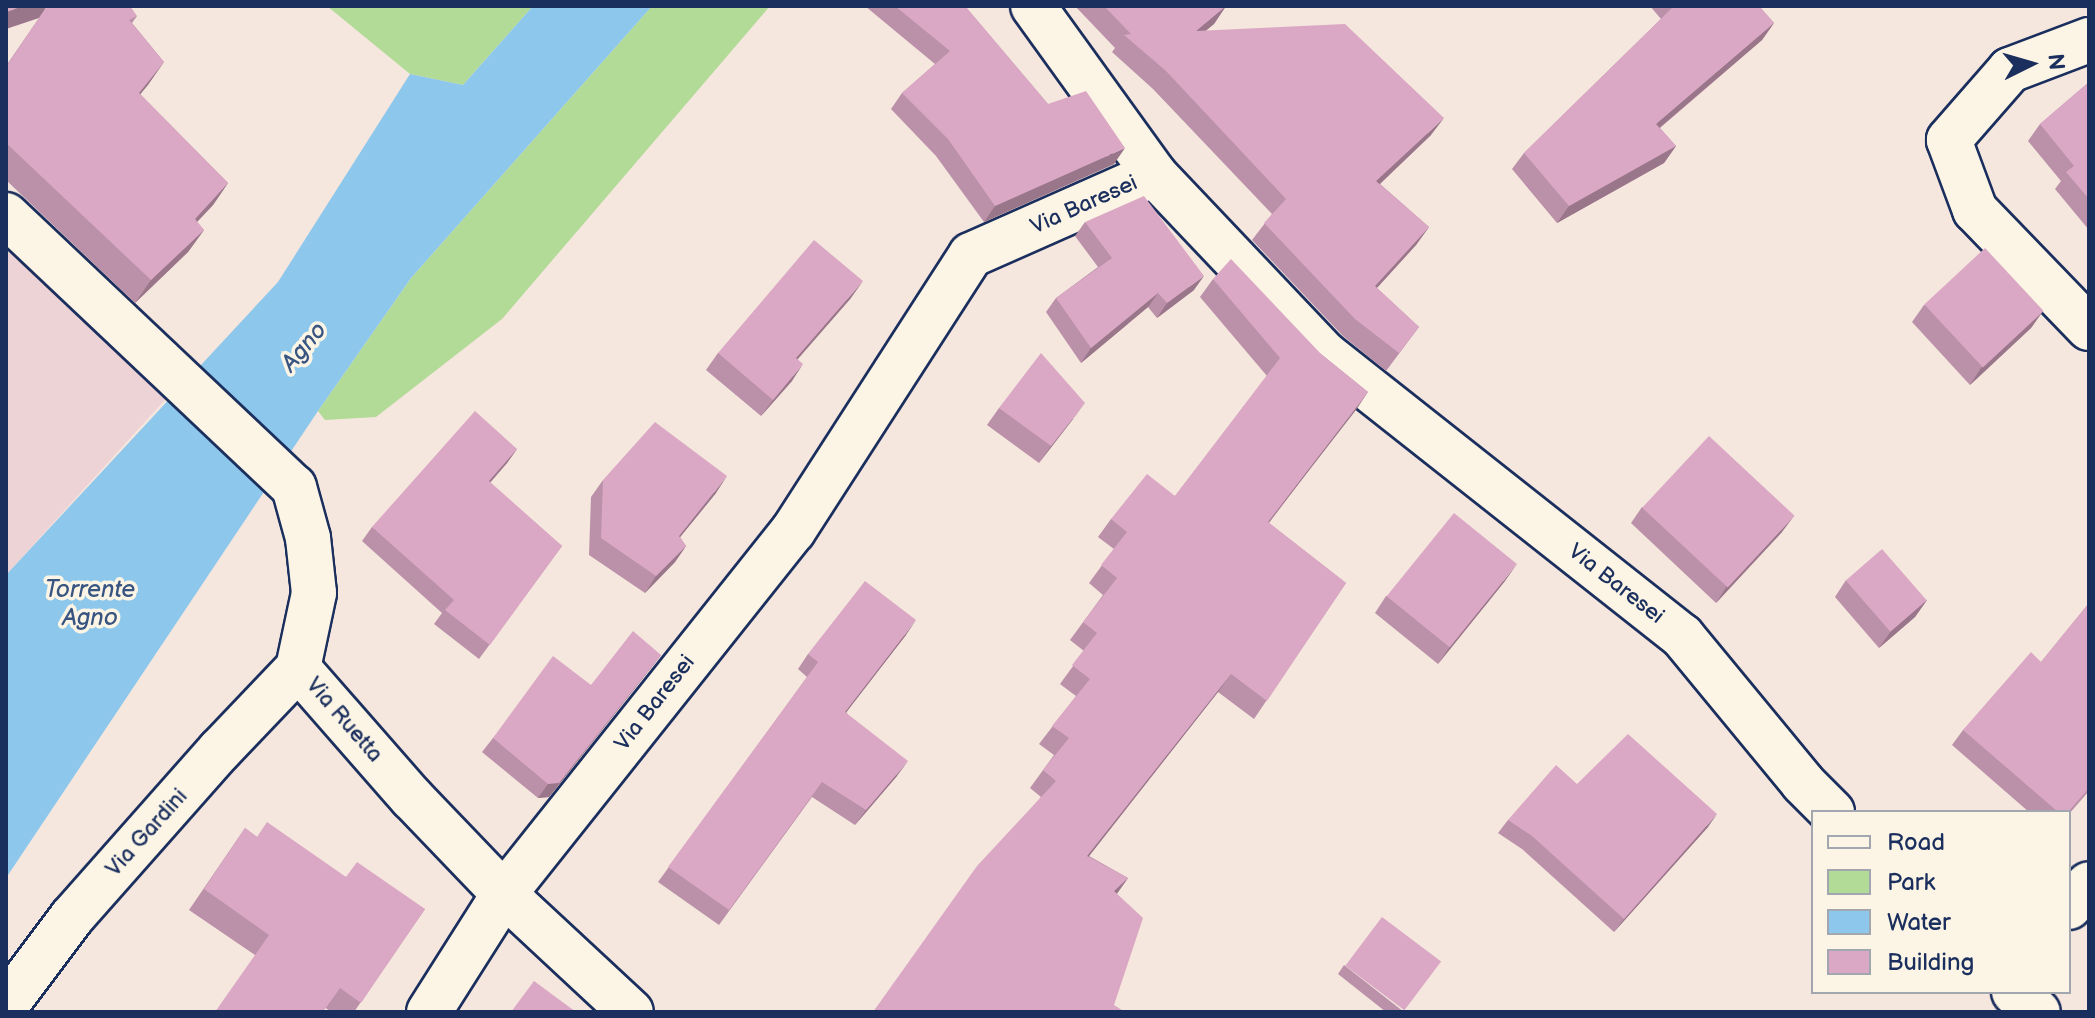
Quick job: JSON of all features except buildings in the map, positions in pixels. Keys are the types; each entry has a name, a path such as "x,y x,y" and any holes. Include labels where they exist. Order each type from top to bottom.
{"street":[{"path":"1033,6 1154,174"},
{"path":"2089,40 2010,70 1949,140 1975,210 2089,328"},
{"name":"Via Baresei","path":"429,1012 504,894 793,531 971,255 1154,174 1326,355 1682,636 1803,783 1830,810"},
{"name":"Via Ruetta","path":"6,215 294,487 308,538 314,593 298,668 412,798 504,894 631,1012"},
{"name":"Via Gardini","path":"6,1005 72,917 220,750 298,668"},
{"path":"2071,905 2089,884"},
{"path":"2016,994 2038,1012"}],"shaded area":[{"path":"6,227 181,382 6,575"}],"green space":[{"path":"327,6 533,6 463,85 410,74"},
{"path":"652,6 770,6 502,319 376,417 325,420 318,411 411,278"}],"water":[{"path":"533,6 652,6 411,278 318,411 6,878 6,575 278,282 410,74 463,85"}],"water label":[{"name":"Agno","path":"304,347"},
{"name":"Torrente Agno","path":"90,604"}]}
